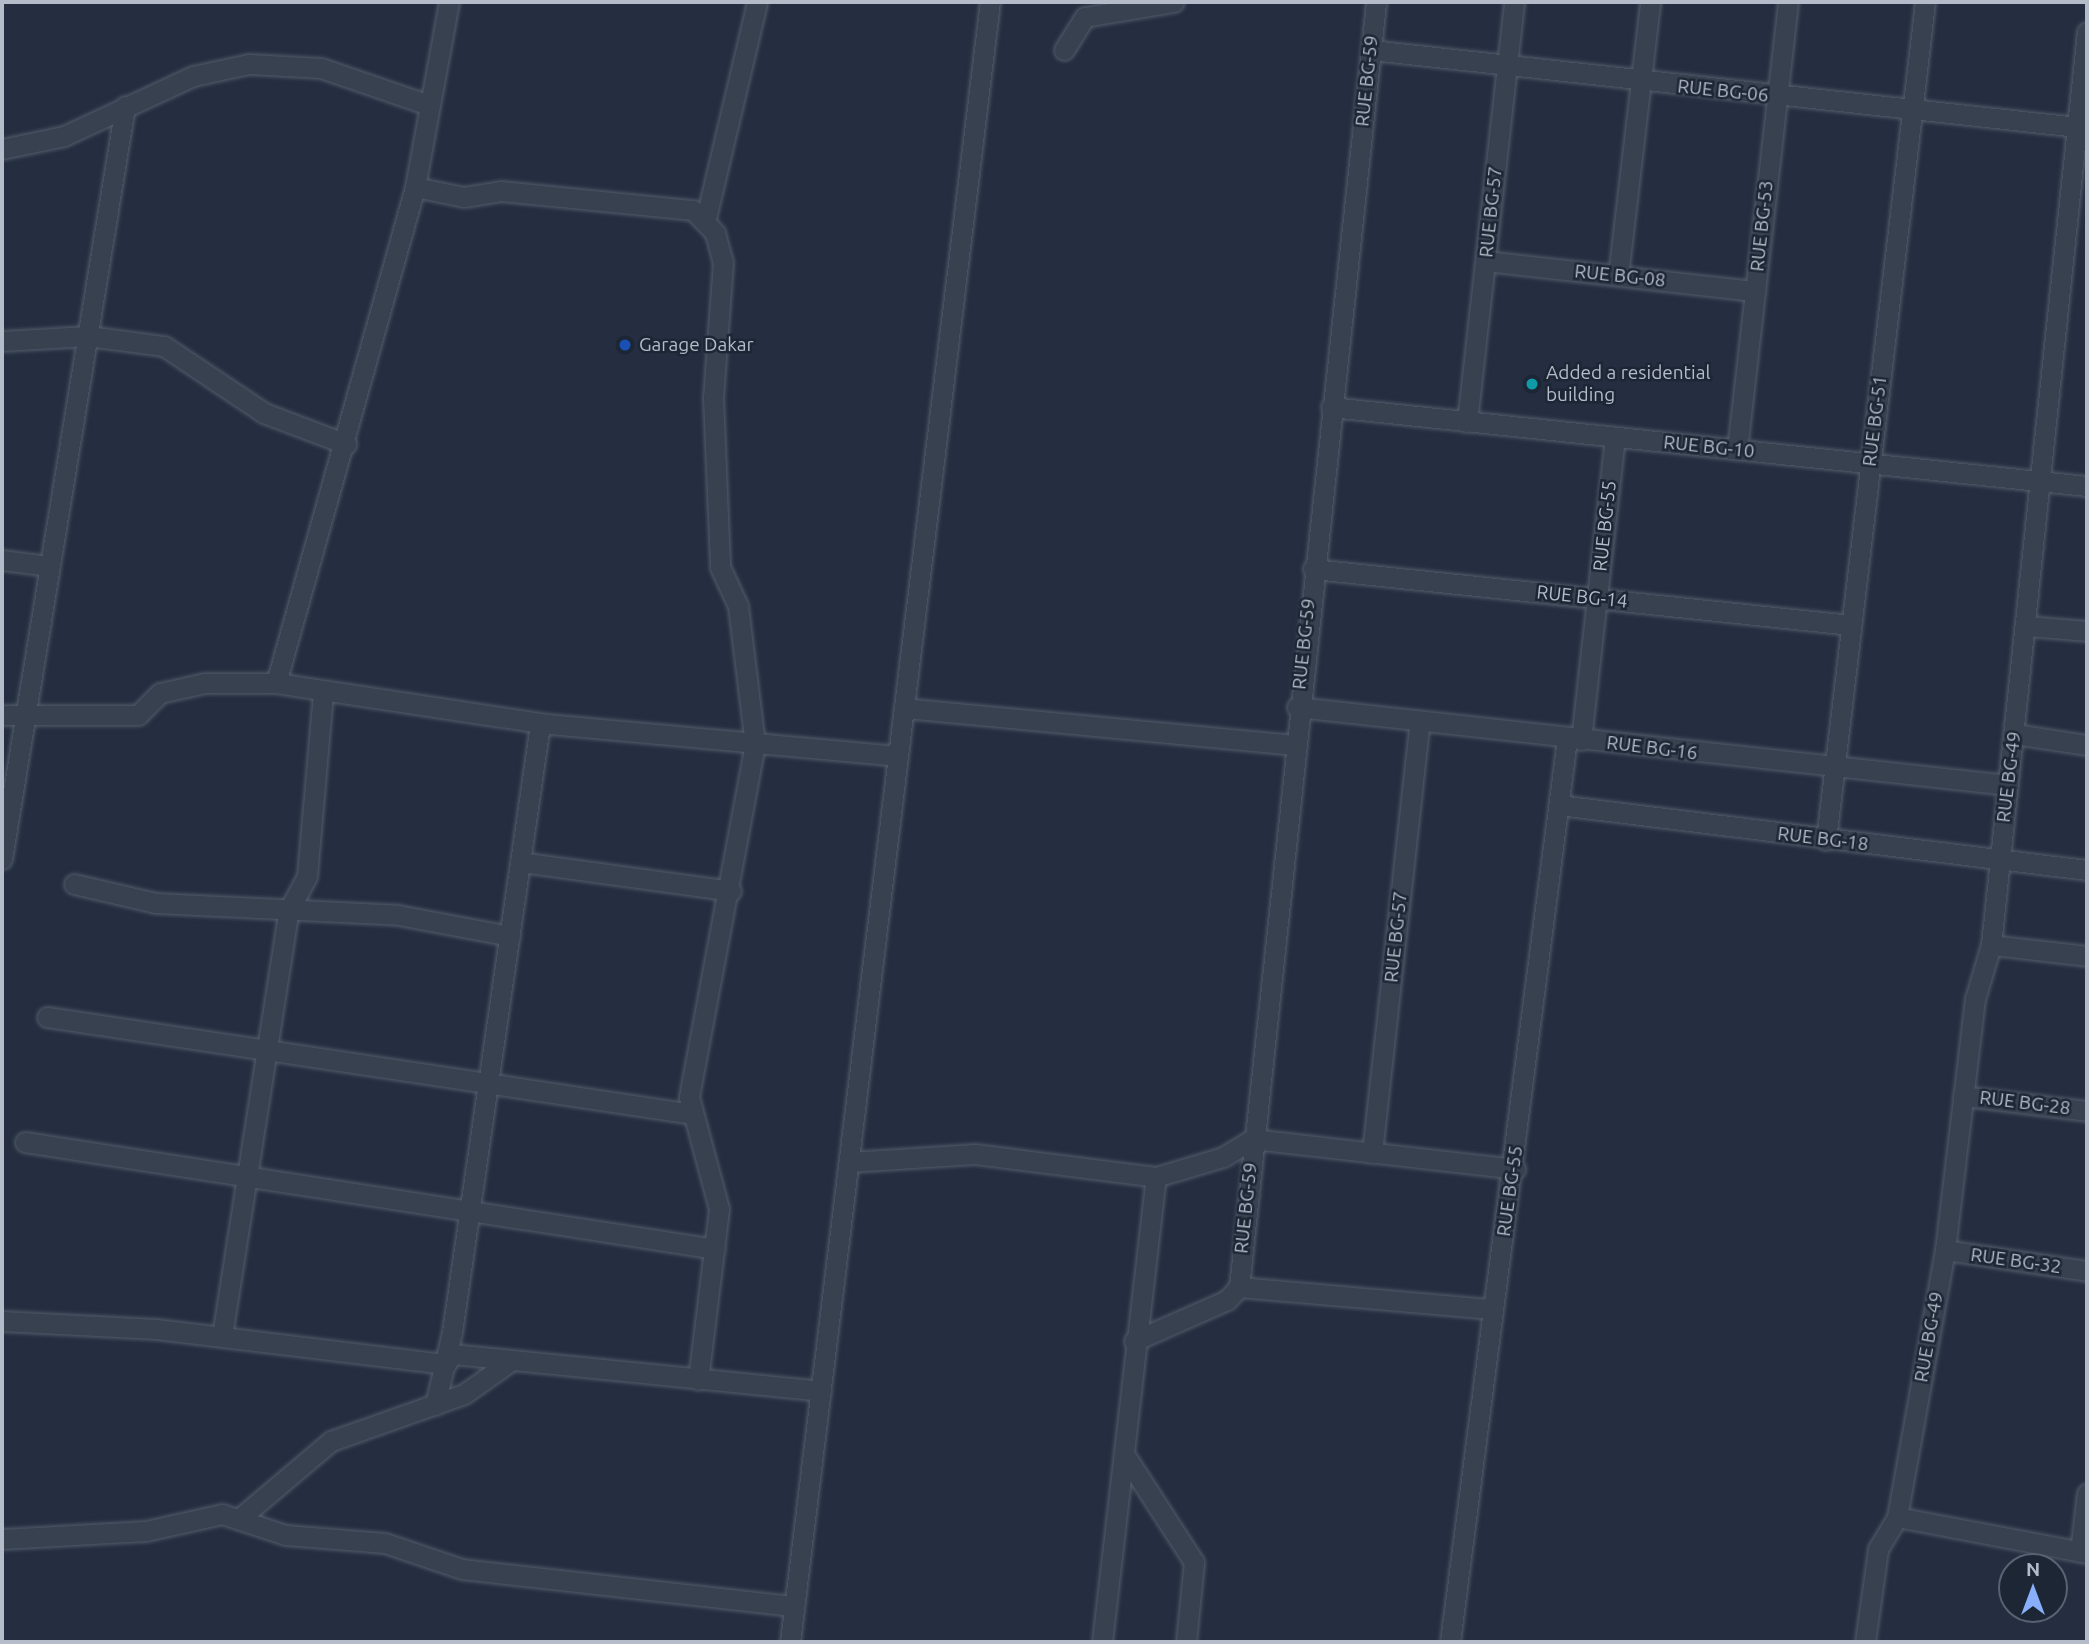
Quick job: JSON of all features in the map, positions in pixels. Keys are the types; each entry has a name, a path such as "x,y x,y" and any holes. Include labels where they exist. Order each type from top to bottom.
{"street":[{"path":"276,683 346,444 415,187 449,2"},
{"path":"706,218 757,2"},
{"path":"790,1642 990,2"},
{"path":"1064,50 1085,17 1174,2"},
{"name":"RUE BG-59","path":"1239,1287 1297,707 1376,2"},
{"name":"RUE BG-57","path":"1467,422 1514,2"},
{"path":"1618,276 1650,2"},
{"name":"RUE BG-53","path":"1737,450 1788,2"},
{"name":"RUE BG-51","path":"1826,840 1924,2"},
{"name":"RUE BG-49","path":"1897,1517 1945,1250 1975,999 1991,945 2028,626 2040,481 2087,32"},
{"name":"RUE BG-06","path":"1370,50 1911,113 2077,127"},
{"path":"2,149 64,135 216,68 297,63 429,105"},
{"path":"2,859 23,716 125,106"},
{"path":"415,187 464,197 501,191 693,209 706,218 723,262 713,397 720,567 738,606 755,744 731,891 689,1097 719,1209 698,1380"},
{"name":"RUE BG-08","path":"1486,261 1755,291"},
{"path":"2,341 88,336 164,346 264,413 346,444"},
{"name":"RUE BG-10","path":"1331,407 2087,486"},
{"name":"RUE BG-55","path":"1450,1642 1492,1308 1515,1169 1559,805 1574,739 1597,599 1615,437"},
{"path":"2,559 48,566"},
{"name":"RUE BG-14","path":"1313,569 1851,625"},
{"path":"2028,626 2087,631"},
{"path":"2,715 138,715 160,693 205,683 276,683 323,694 540,723 898,756"},
{"path":"222,1336 250,1180 289,911 307,876 323,694"},
{"name":"RUE BG-16","path":"1297,707 1834,769 2008,785"},
{"path":"904,708 1293,745"},
{"name":"RUE BG-57","path":"1372,1153 1420,721"},
{"path":"435,1405 446,1364 470,1210 540,723"},
{"path":"2015,734 2087,745"},
{"name":"RUE BG-18","path":"1559,805 1826,840 2087,870"},
{"path":"520,862 731,891"},
{"path":"74,884 156,903 398,915 510,936"},
{"path":"1991,945 2087,956"},
{"path":"47,1017 692,1114"},
{"name":"RUE BG-28","path":"1963,1096 2087,1111"},
{"path":"850,1161 975,1154 1156,1177 1223,1157 1253,1139 1515,1169"},
{"path":"25,1142 250,1180 470,1210 715,1249"},
{"path":"1102,1642 1134,1341 1156,1177"},
{"name":"RUE BG-32","path":"1945,1250 2087,1271"},
{"path":"1134,1341 1227,1300 1239,1287 1492,1308"},
{"path":"2,1321 222,1336 446,1364"},
{"path":"446,1364 452,1354 821,1391"},
{"path":"241,1517 331,1441 464,1394 512,1360"},
{"path":"1124,1454 1194,1562 1186,1642"},
{"path":"1865,1642 1878,1549 1897,1517 2084,1553 2087,1493"},
{"path":"2,1539 146,1531 222,1514 241,1517 286,1535 385,1543 462,1569 794,1606"}],"place":[{"name":"Garage Dakar","path":"625,345"},
{"name":"Added a residential building","path":"1532,384"}]}
